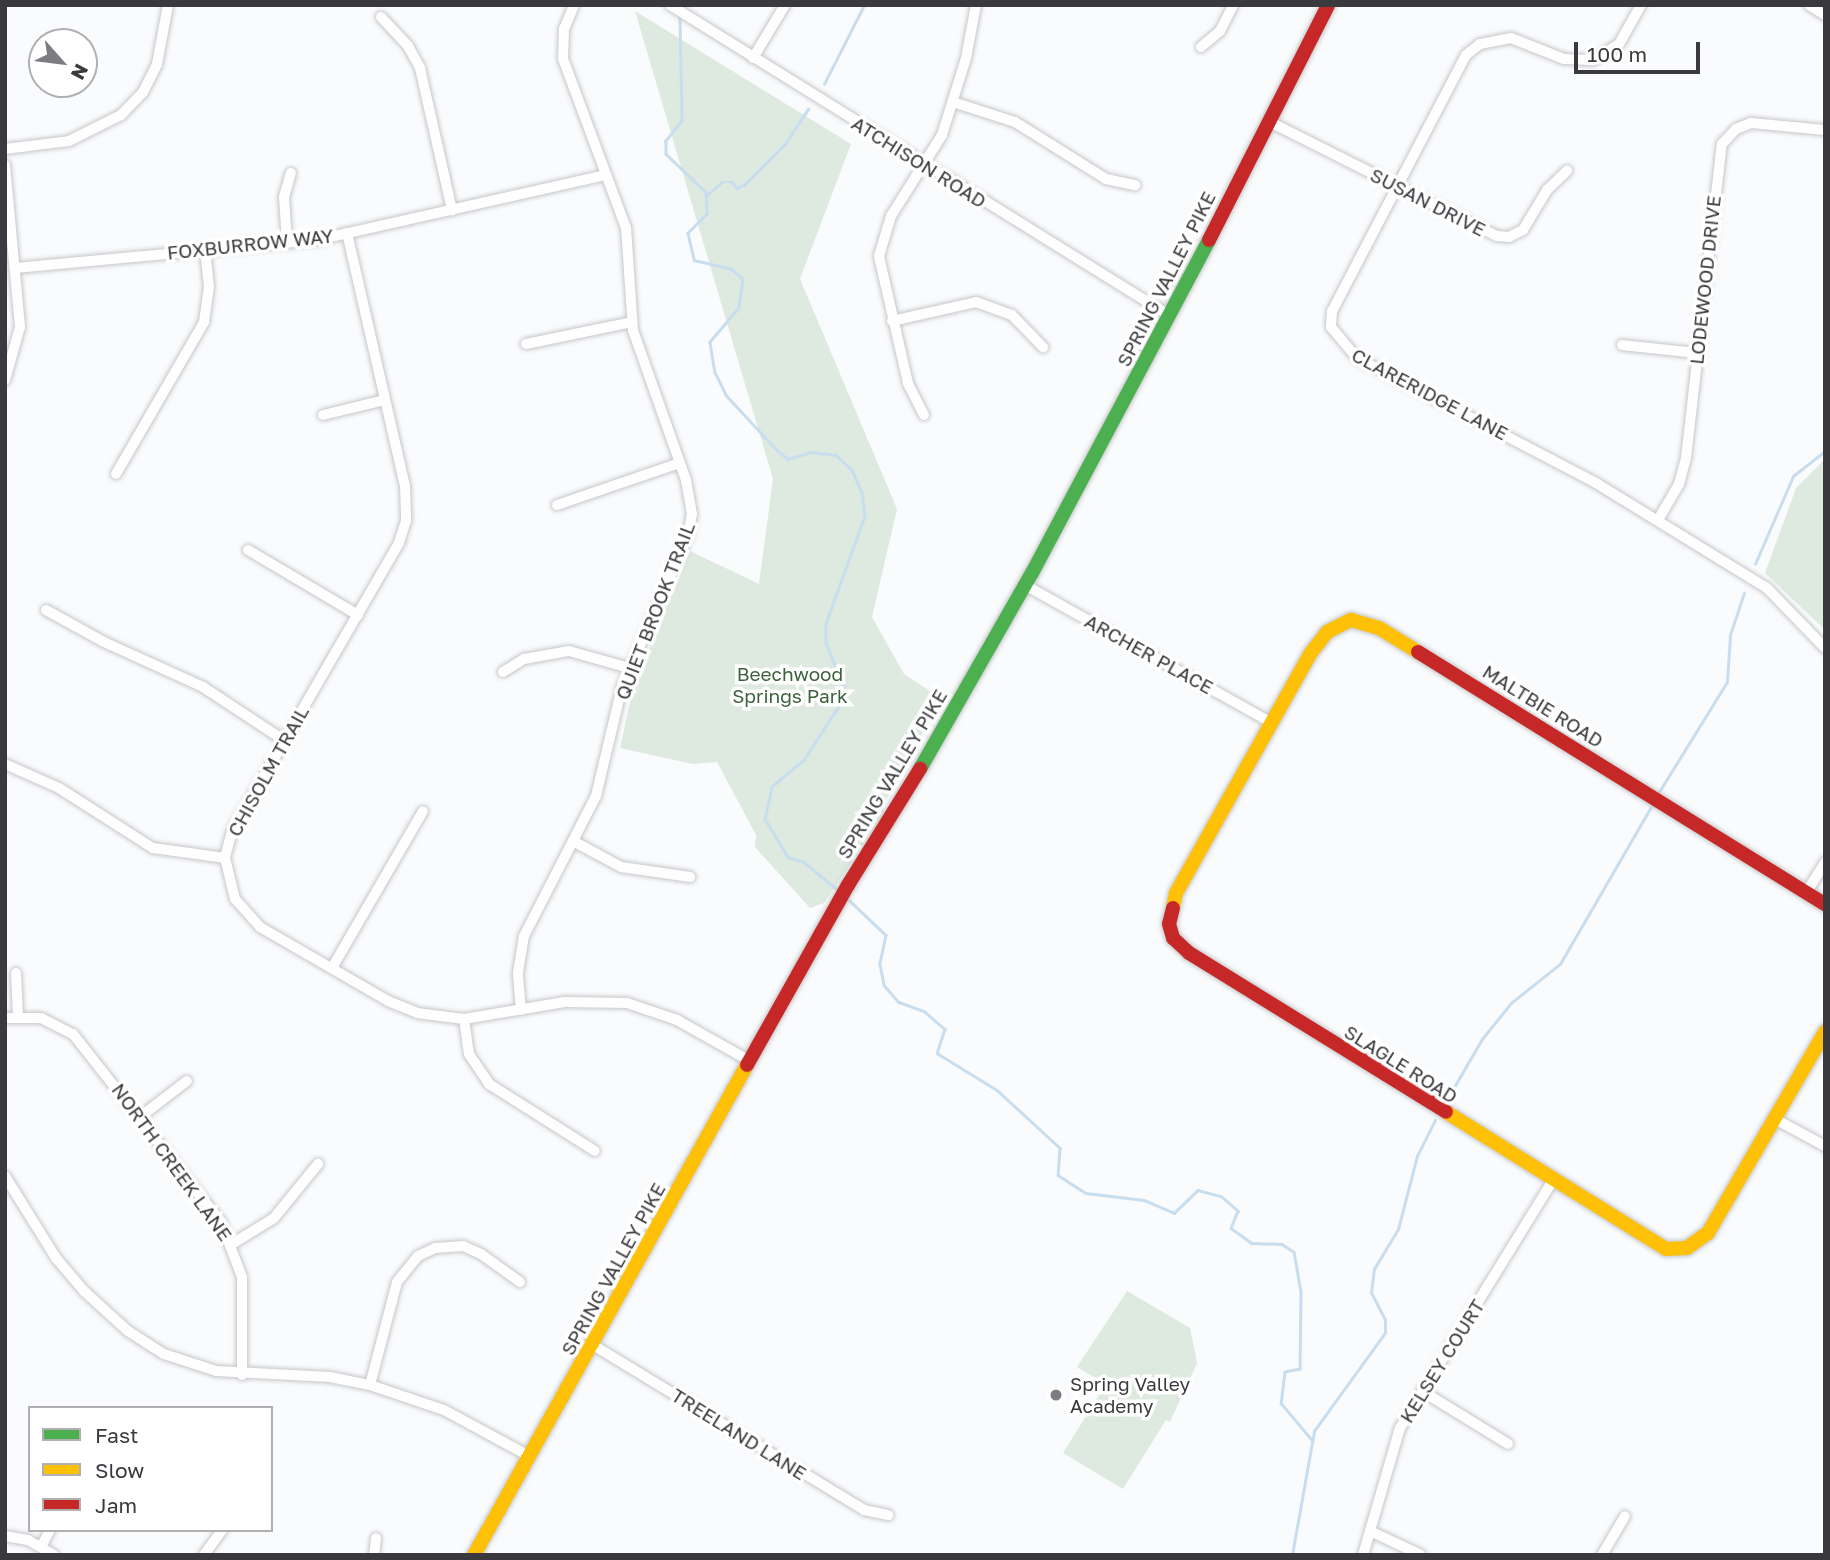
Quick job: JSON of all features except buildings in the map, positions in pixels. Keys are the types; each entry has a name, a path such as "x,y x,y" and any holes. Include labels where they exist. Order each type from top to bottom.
{"street":[{"path":"5,149 69,141 121,115 143,92 157,64 168,5"},
{"name":"QUIET BROOK TRAIL","path":"521,1010 518,973 524,936 596,796 629,668 691,525 690,493 632,322 628,239 563,59 564,29 573,5"},
{"name":"ATCHISON ROAD","path":"670,5 1170,316"},
{"path":"754,58 785,5"},
{"path":"925,415 908,383 881,279 883,235 942,135 953,102 976,5"},
{"path":"1200,47 1220,32 1233,5"},
{"name":"SPRING VALLEY PIKE","path":"474,1555 750,1060 1025,585 1170,316 1328,5"},
{"name":"CLARERIDGE LANE","path":"1641,5 1619,44 1593,60 1564,59 1511,38 1473,49 1452,75 1332,311 1331,327 1340,344 1357,358 1538,451 1658,520 1767,588 1825,648"},
{"path":"1809,5 1825,15"},
{"path":"381,17 408,46 420,68 452,210"},
{"path":"953,102 1014,122 1106,179 1135,185"},
{"name":"SUSAN DRIVE","path":"1268,121 1489,234 1509,237 1531,221 1547,190 1567,171"},
{"name":"LODEWOOD DRIVE","path":"1658,520 1683,471 1722,144 1735,129 1751,124 1825,130"},
{"path":"5,164 20,327 5,380"},
{"path":"287,243 284,197 290,173"},
{"name":"FOXBURROW WAY","path":"15,268 287,243 347,233 606,175"},
{"name":"CHISOLM TRAIL","path":"347,233 405,486 407,521 399,543 232,831 225,858 231,891 251,920 404,1008 464,1019 583,1000 627,1003 677,1020 750,1060"},
{"path":"117,474 204,322 209,300 205,250"},
{"path":"892,320 976,302 1012,315 1043,347"},
{"path":"526,344 632,322"},
{"path":"1622,345 1697,353"},
{"path":"323,415 385,400"},
{"path":"557,505 680,463"},
{"path":"248,550 358,614"},
{"name":"ARCHER PLACE","path":"1025,585 1272,723"},
{"path":"46,610 104,642 203,687 285,741"},
{"name":"MALTBIE ROAD","path":"1272,723 1325,634 1342,622 1368,623 1825,904"},
{"path":"503,673 524,659 569,650 629,668"},
{"name":"SLAGLE ROAD","path":"1272,723 1175,893 1169,924 1174,938 1189,953 1658,1246 1687,1248 1708,1233 1775,1119"},
{"path":"5,764 59,788 153,848 225,858"},
{"path":"332,968 423,811"},
{"path":"573,841 621,867 690,877"},
{"path":"1806,893 1825,863"},
{"path":"16,973 18,1016"},
{"name":"NORTH CREEK LANE","path":"5,1018 41,1017 73,1034 140,1117 232,1244 244,1293 242,1375"},
{"path":"464,1019 469,1054 489,1084 595,1151"},
{"path":"1825,1032 1775,1119 1825,1146"},
{"path":"140,1117 187,1081"},
{"path":"232,1244 274,1219 318,1164"},
{"path":"5,1176 67,1272 128,1331 181,1362 242,1375 330,1377 370,1385 444,1410 529,1456"},
{"name":"KELSEY COURT","path":"1363,1555 1394,1441 1422,1391 1552,1182"},
{"path":"370,1385 397,1282 418,1256 445,1246 463,1247 481,1254 520,1282"},
{"name":"TREELAND LANE","path":"593,1345 864,1510 888,1515"},
{"path":"1422,1391 1508,1444"},
{"path":"1602,1555 1625,1516"},
{"path":"1370,1531 1421,1555"},
{"path":"41,1546 49,1532"},
{"path":"204,1555 221,1532"},
{"path":"5,1536 41,1546 54,1555"},
{"path":"374,1555 376,1538"}],"green space":[{"name":"Beechwood Springs Park","path":"635,11 851,144 800,279 897,509 872,617 904,674 942,699 883,805 884,813 824,903 810,908 755,847 756,835 717,762 693,764 620,748 633,688 690,551 759,584 773,479"},
{"path":"1825,459 1825,630 1765,573 1796,488"},
{"path":"1127,1291 1190,1328 1197,1363 1170,1422 1166,1420 1123,1489 1063,1453 1106,1384 1077,1367"}],"waterway":[{"path":"824,84 864,5"},
{"path":"680,16 682,121 666,141 666,154 706,192 707,214 688,233 694,260 730,268 743,279 739,308 710,342 715,372 726,395 788,459 811,452 836,455 852,470 862,492 865,516 826,624 826,643 844,686 840,705 804,760 772,787 765,819 788,857 804,862 838,890"},
{"path":"707,195 722,182 732,182 737,188 744,185 785,144 808,109"},
{"path":"1755,564 1793,476 1825,451"},
{"path":"1659,792 1727,682 1730,635 1744,593"},
{"path":"1446,1101 1482,1039 1511,1003 1560,964 1651,807"},
{"path":"848,899 886,935 880,964 884,985 899,1002 924,1011 945,1029 937,1053 997,1090 1060,1148 1058,1175 1086,1193 1144,1200 1174,1213 1198,1190 1221,1196 1238,1211 1231,1228 1252,1243 1282,1244 1294,1252 1301,1290 1300,1369 1285,1372 1281,1403 1312,1440"},
{"path":"1292,1555 1314,1431 1385,1333 1385,1320 1371,1293 1374,1269 1398,1229 1417,1156 1435,1120"}],"traffic: fast":[{"path":"920,769 1032,573 1209,240"}],"traffic: slow":[{"path":"1173,908 1176,893 1310,654 1327,632 1351,620 1379,628 1418,652"},
{"path":"1446,1112 1666,1249 1687,1248 1708,1233 1825,1032"},
{"path":"474,1555 747,1065"}],"traffic: jam":[{"path":"1209,240 1328,5"},
{"path":"1418,652 1825,904"},
{"path":"747,1065 848,885 920,769"},
{"path":"1173,908 1169,924 1173,938 1189,953 1446,1112"}],"place":[{"name":"Spring Valley Academy","path":"1056,1395"}]}
